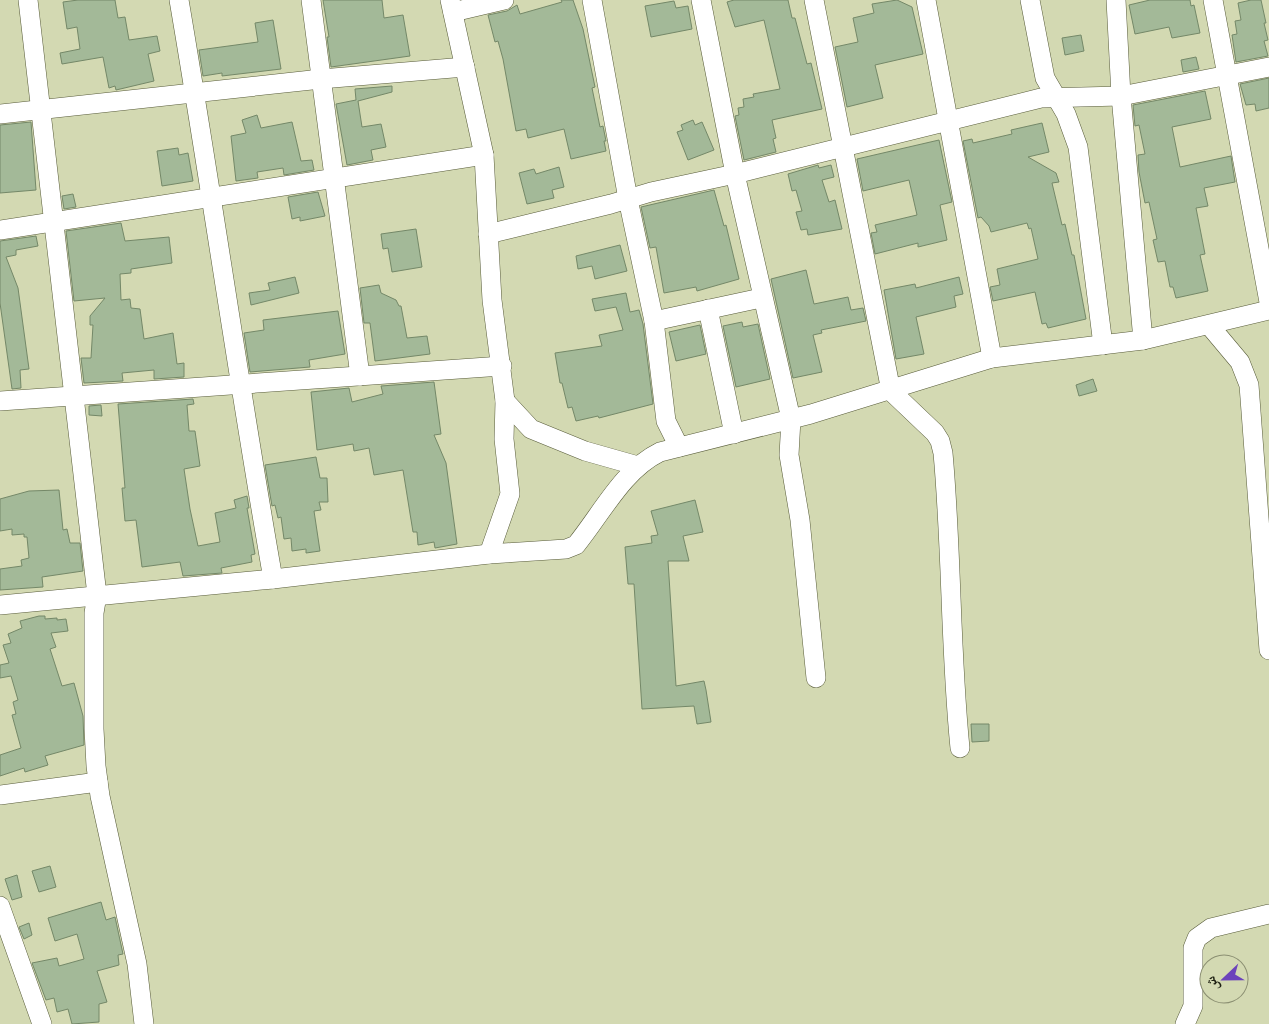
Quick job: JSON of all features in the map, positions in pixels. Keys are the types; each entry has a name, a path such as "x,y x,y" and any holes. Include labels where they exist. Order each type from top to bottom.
{"street":[{"path":"28,0 97,595 94,613 94,729 98,782 134,949 144,1024"},
{"path":"179,0 212,198 239,385 273,579"},
{"path":"311,0 360,376"},
{"path":"489,554 510,494 504,439 505,401 492,300 484,155 451,6 504,0"},
{"path":"592,0 628,199 654,321 666,421 679,446"},
{"path":"701,0 734,174 790,419 789,455 800,520 816,678"},
{"path":"814,0 892,391 935,433 940,441 943,453 949,533 952,670 960,748"},
{"path":"926,0 992,358"},
{"path":"1030,0 1042,69 1066,114 1078,147 1103,345"},
{"path":"1116,0 1122,96 1143,340"},
{"path":"1213,0 1229,75 1269,302"},
{"path":"0,114 321,79 465,67"},
{"path":"488,234 1040,98 1056,96 1122,96 1269,67"},
{"path":"0,230 333,180 484,155"},
{"path":"654,321 761,298"},
{"path":"708,309 734,434"},
{"path":"0,605 273,579 489,554 552,550 576,545 638,466 653,456 679,446 734,434 892,391 992,358 1143,340 1269,310"},
{"path":"1209,325 1240,362 1249,385 1269,650"},
{"path":"0,401 502,366"},
{"path":"505,401 531,428 585,451 638,466"},
{"path":"0,795 98,782"},
{"path":"0,906 42,1024"},
{"path":"1185,1024 1194,1002 1193,948 1197,938 1212,928 1269,914"}],"building":[{"path":"115,0 118,18 125,17 129,40 157,36 160,51 148,54 154,81 116,90 115,86 109,88 103,57 62,64 60,53 80,49 77,27 67,29 63,2"},
{"path":"323,0 382,0 384,18 403,15 410,56 331,67 327,37 329,37"},
{"path":"561,0 573,0 583,29 595,87 592,88 600,127 603,126 606,141 604,141 606,151 571,159 564,129 528,138 526,129 516,131 503,59 498,41 495,42 488,15 507,11 517,5 520,14 562,2"},
{"path":"734,0 788,0 792,18 795,18 807,64 811,63 822,109 772,120 776,138 773,139 776,152 744,160 735,116 739,115 738,108 744,107 743,99 754,97 753,94 780,89 764,20 735,27 727,2"},
{"path":"897,0 912,7 923,54 875,65 883,98 847,107 835,47 858,42 853,18 874,13 872,4"},
{"path":"1150,0 1190,0 1191,6 1194,5 1200,33 1172,38 1169,27 1135,34 1129,5"},
{"path":"1261,0 1268,40 1264,41 1268,56 1236,62 1232,35 1237,34 1235,21 1241,20 1238,3"},
{"path":"674,1 676,8 688,6 692,29 651,37 645,6"},
{"path":"273,20 281,69 222,76 222,73 203,76 199,50 258,42 255,23"},
{"path":"1081,35 1084,51 1065,55 1062,38"},
{"path":"1196,57 1199,69 1183,72 1181,60"},
{"path":"1269,78 1269,108 1256,111 1255,104 1246,105 1240,84"},
{"path":"392,86 392,92 358,101 362,127 381,124 386,147 371,150 373,160 347,165 336,104 356,100 355,89"},
{"path":"1205,91 1211,119 1172,127 1180,167 1231,156 1235,182 1204,188 1208,206 1196,208 1205,254 1200,255 1208,291 1176,298 1173,287 1170,287 1165,261 1158,262 1153,240 1157,239 1149,202 1145,203 1139,172 1138,155 1145,154 1139,125 1135,126 1133,105"},
{"path":"257,115 261,128 292,122 301,161 312,160 314,170 284,175 283,168 257,172 258,178 236,181 231,136 246,133 242,120"},
{"path":"693,120 695,125 702,122 714,150 688,160 677,132 683,130 681,125"},
{"path":"31,122 36,190 0,193 0,125"},
{"path":"1042,123 1049,152 1028,157 1056,173 1059,182 1052,183 1062,225 1065,224 1072,255 1074,255 1086,319 1048,328 1046,323 1042,324 1035,292 993,301 990,287 1000,285 997,269 1038,259 1031,228 1029,229 1027,223 991,232 989,226 981,217 978,218 963,141 972,139 973,143 1012,134 1011,130"},
{"path":"939,140 952,202 940,205 947,240 918,247 918,243 875,254 871,233 877,232 875,225 917,215 909,180 863,191 857,159"},
{"path":"178,148 179,155 188,153 193,181 162,186 157,151"},
{"path":"818,165 819,168 831,165 834,177 822,180 829,202 835,200 842,229 808,235 807,229 801,230 796,212 802,211 796,190 792,191 788,174"},
{"path":"559,167 564,187 552,190 554,198 527,204 519,173 534,169 536,174"},
{"path":"714,190 724,226 726,225 739,279 697,291 696,287 664,293 656,247 650,248 641,207"},
{"path":"318,192 325,216 300,221 300,217 292,219 288,197"},
{"path":"73,194 76,207 64,209 62,196"},
{"path":"121,223 125,241 169,237 172,263 131,269 131,273 120,274 121,300 130,299 131,308 140,309 144,339 173,333 177,364 184,363 184,377 154,379 154,370 122,373 123,381 84,383 81,358 91,358 93,325 90,325 90,316 105,298 74,301 66,231"},
{"path":"416,229 422,267 392,272 388,248 383,249 381,234"},
{"path":"36,236 38,246 16,250 16,255 6,257 18,288 29,369 20,370 21,388 12,389 0,303 0,241"},
{"path":"620,245 627,271 595,279 592,266 578,269 576,256"},
{"path":"806,270 814,304 848,297 851,310 863,308 866,321 821,330 822,333 813,335 822,372 793,378 771,279"},
{"path":"295,277 299,293 251,305 249,293 270,290 268,283"},
{"path":"959,277 963,294 954,296 956,307 916,317 924,354 896,359 884,290 915,284 916,288"},
{"path":"379,285 381,293 396,300 399,306 401,306 407,338 427,336 430,354 375,361 370,323 364,323 360,288"},
{"path":"626,293 630,312 639,310 643,324 653,404 599,418 598,416 576,421 572,407 568,408 562,383 560,383 555,353 602,346 599,335 623,330 616,307 595,311 592,299"},
{"path":"338,311 345,354 309,360 310,367 250,372 244,333 264,330 263,320"},
{"path":"742,322 743,327 758,324 770,379 736,387 723,326"},
{"path":"700,325 706,354 676,361 669,332"},
{"path":"1093,379 1097,391 1079,396 1076,385"},
{"path":"434,382 441,434 434,435 446,463 457,544 435,548 434,542 418,545 417,532 413,532 403,470 374,475 369,448 354,451 353,444 317,450 311,392 349,388 352,402 383,394 381,386"},
{"path":"193,399 194,404 187,405 189,431 195,431 200,466 184,469 198,546 220,542 215,513 236,508 234,500 247,496 249,508 247,508 255,554 251,555 252,562 221,568 222,573 183,576 180,562 142,567 136,520 125,521 122,488 125,488 118,404"},
{"path":"101,405 102,416 89,415 89,406"},
{"path":"316,457 320,478 327,478 328,502 319,502 321,510 314,511 320,551 306,553 306,549 292,551 291,538 284,539 281,517 278,518 275,505 272,506 265,465"},
{"path":"59,490 63,530 67,529 70,543 80,543 83,571 42,577 43,587 0,590 0,569 22,566 21,560 29,558 27,537 24,537 24,534 12,535 12,529 0,531 0,499 29,491"},
{"path":"695,500 703,532 683,536 689,561 668,561 676,686 704,681 706,690 711,722 697,724 694,706 642,709 634,584 628,584 625,547 652,543 651,536 658,535 651,511"},
{"path":"45,616 45,619 66,619 68,631 51,633 56,647 50,649 62,686 74,683 83,716 84,745 45,756 48,765 25,772 24,768 0,776 0,755 21,748 12,715 16,714 13,702 18,700 11,676 0,678 0,665 9,663 3,645 11,643 8,634 22,628 20,621"},
{"path":"971,724 989,724 989,741 972,742"},
{"path":"50,866 56,887 39,892 32,871"},
{"path":"17,875 22,897 12,900 5,879"},
{"path":"101,902 106,920 115,917 123,954 118,955 119,965 97,971 107,1002 99,1004 99,1022 72,1024 68,1009 57,1012 54,998 46,1000 32,963 57,958 59,966 84,959 77,934 55,941 48,918"},
{"path":"29,923 32,935 24,939 19,927"}]}
